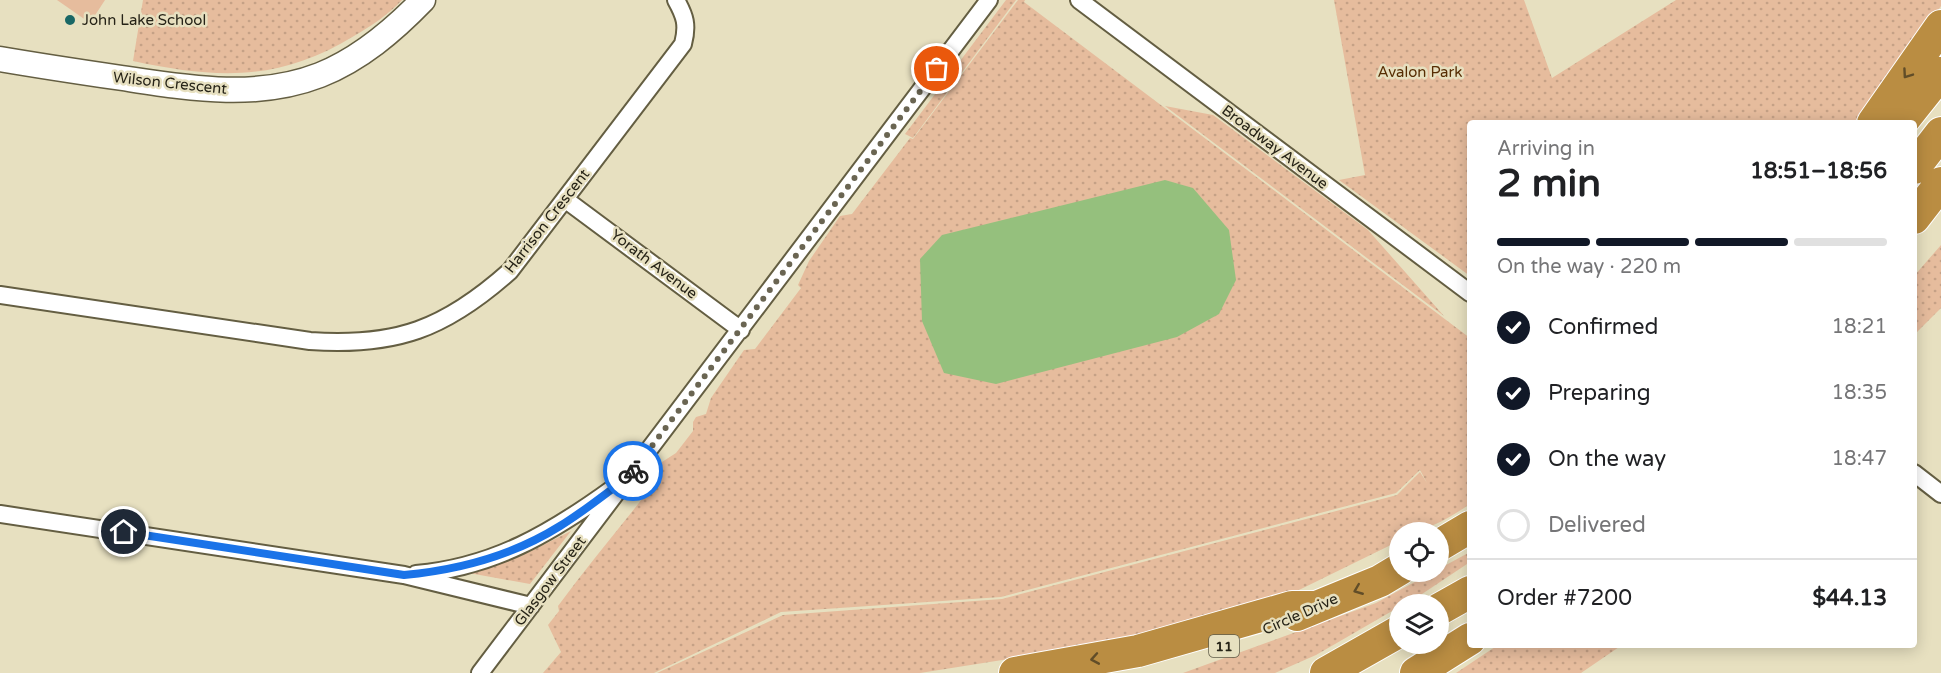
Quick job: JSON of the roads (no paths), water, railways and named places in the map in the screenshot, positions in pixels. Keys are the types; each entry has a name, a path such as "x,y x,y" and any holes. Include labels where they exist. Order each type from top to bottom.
{"highway":[{"path":"1875,120 1941,26"},
{"path":"1903,120 1941,73"},
{"path":"1917,164 1941,133"},
{"path":"1917,214 1941,183"},
{"path":"1917,238 1941,218"},
{"path":"1449,539 1467,529"},
{"name":"Circle Drive","path":"1129,673 1241,641 1389,576"},
{"path":"1449,603 1467,594"},
{"path":"1015,673 1138,651 1292,607 1315,607"},
{"path":"1326,673 1389,638"},
{"path":"1416,673 1467,641"}],"street":[{"name":"Wilson Crescent","path":"0,59 207,90 255,90 283,86 320,75 358,55 394,30 423,0"},
{"name":"Harrison Crescent","path":"0,295 310,341 350,344 395,339 436,323 482,296 510,271 683,44 687,27 685,16 676,0"},
{"name":"Glasgow Street","path":"480,673 989,0"},
{"name":"Broadway Avenue","path":"1079,0 1467,291"},
{"name":"Yorath Avenue","path":"566,200 741,330"},
{"path":"1917,475 1941,494"},
{"path":"404,575 462,567 509,552 559,527 627,478"},
{"path":"0,514 404,575 531,606"}],"place":[{"name":"John Lake School","path":"70,20"}],"park label":[{"name":"Avalon Park","path":"1420,72"}]}
